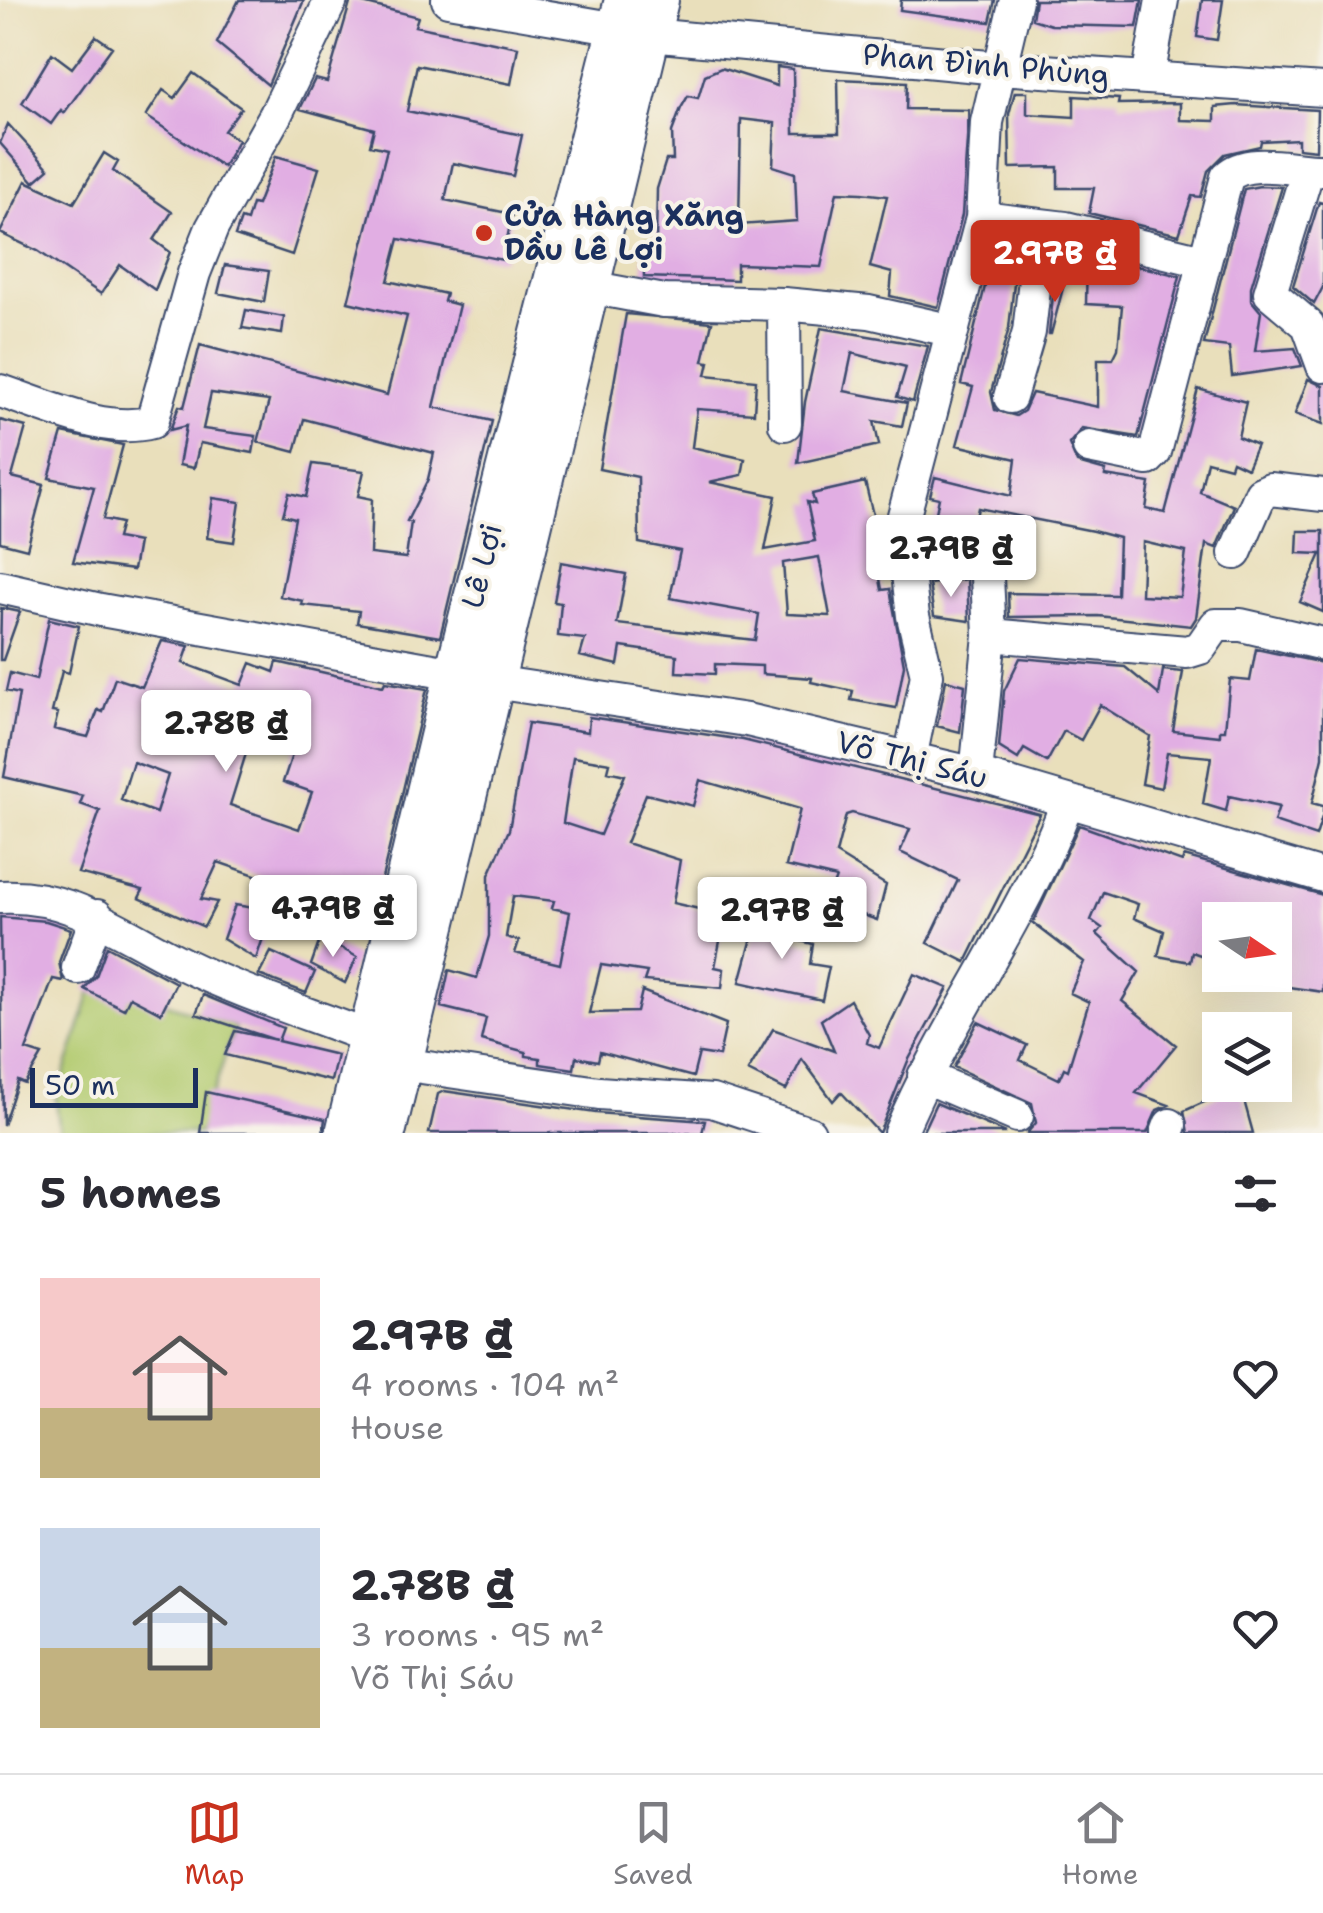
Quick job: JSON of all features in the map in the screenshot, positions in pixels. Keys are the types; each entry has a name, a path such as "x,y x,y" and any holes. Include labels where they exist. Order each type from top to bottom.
{"main road":[{"name":"Lê Lợi","path":"346,1133 369,1036 589,287 638,16"},
{"name":"Lê Lợi","path":"385,1133 474,678 638,16"}],"street":[{"path":"0,391 112,425 132,428 152,422 194,273 212,228 276,114 331,0"},
{"name":"Phan Đình Phùng","path":"448,0 638,16 999,68 1323,90"},
{"path":"910,758 928,675 910,597 902,522 949,330 982,218 987,122 1016,0"},
{"path":"1148,78 1162,0"},
{"path":"1089,447 1148,459 1155,452 1203,261 1224,187 1234,170 1260,167 1317,171"},
{"path":"1317,171 1306,176 1270,293 1308,325 1323,366"},
{"path":"982,218 1040,226 1203,261"},
{"path":"1010,397 1029,332 1040,226"},
{"path":"589,287 664,301 784,304 869,312 949,330"},
{"path":"784,304 785,424"},
{"path":"1235,553 1261,493 1270,489 1323,495"},
{"path":"976,774 990,635 986,558"},
{"name":"Võ Thị Sáu","path":"0,587 101,610 474,678 747,720 976,774 1323,876"},
{"path":"990,635 1188,652 1200,648 1216,626 1240,625 1323,644"},
{"path":"900,1133 924,1076 1010,930 1068,802"},
{"path":"0,897 31,895 97,916 184,965 369,1036"},
{"path":"78,968 97,916"},
{"path":"401,1064 599,1093 712,1101 809,1133"},
{"path":"924,1076 1017,1116"}],"green space":[{"path":"95,980 235,1026 200,1133 60,1133 56,1100"}],"building":[{"path":"239,0 304,0 268,85 217,43"},
{"path":"351,0 418,17 415,26 518,47 511,84 417,65 407,111 522,135 513,176 453,163 445,200 512,214 503,260 399,239 388,281 446,294 444,301 459,305 434,407 492,421 440,637 357,623 359,611 302,605 303,601 280,596 295,518 283,515 289,493 306,497 313,464 364,471 358,496 372,499 370,554 406,558 411,522 407,521 428,479 434,453 304,419 295,452 258,442 269,401 211,393 203,429 256,436 253,453 200,443 194,468 179,465 186,426 170,430 179,406 184,407 200,345 387,395 407,316 348,302 387,149 370,145 374,129 300,109 315,79 327,82"},
{"path":"901,0 995,0 990,22 900,10"},
{"path":"1035,0 1142,0 1137,27 1051,25 1032,19"},
{"path":"1202,0 1223,0 1217,40 1197,37"},
{"path":"96,36 112,47 64,113 61,110 51,124 22,103 52,53 72,68"},
{"path":"777,67 793,69 794,133 839,133 838,79 907,82 906,109 969,110 962,215 938,307 890,296 892,273 870,267 887,196 861,193 837,192 821,267 737,264 737,280 644,277 643,245 656,245 657,189 666,160 673,160 672,132 688,96 698,98 705,75 721,68 777,86","holes":["741,119 775,123 773,166 795,173 797,221 739,225"]},
{"path":"193,73 241,108 224,131 238,140 223,167 146,116 163,90 175,98"},
{"path":"1015,92 1027,92 1027,114 1074,117 1074,96 1119,99 1118,104 1180,103 1180,120 1215,121 1215,107 1236,105 1317,110 1316,150 1298,148 1298,139 1261,141 1260,146 1225,154 1208,171 1201,197 1192,196 1179,235 1089,213 1094,188 1058,188 1058,167 1010,168 1009,114"},
{"path":"8,124 49,169 34,182 0,143"},
{"path":"104,153 118,162 113,171 172,212 154,240 170,252 155,290 120,265 101,294 38,251 0,233 26,181 74,203"},
{"path":"276,156 319,168 292,255 235,236 241,219 247,221 252,204 257,205"},
{"path":"1282,187 1251,287 1251,300 1261,312 1255,351 1295,348 1302,366 1232,376 1229,347 1204,344 1244,189"},
{"path":"1319,202 1323,203 1323,287 1314,304 1293,286"},
{"path":"1059,247 1180,276 1138,437 1082,428 1069,444 1077,463 1106,471 1105,476 1150,483 1146,509 1165,513 1198,389 1246,402 1238,437 1257,445 1247,468 1232,461 1230,467 1207,461 1200,492 1234,506 1216,548 1206,544 1196,618 1191,626 1098,616 1009,617 1008,593 1117,595 1119,538 1093,531 978,508 966,563 927,557 939,498 930,496 935,477 1011,496 1016,459 957,445 973,387 961,384 991,262 1016,266 1009,328 991,392 995,410 1016,416 1024,411 1032,393 1098,407 1098,359 1113,359 1118,349 1122,306 1086,304 1087,258 1058,253","holes":["1143,542 1186,552 1180,597 1141,595"]},
{"path":"225,265 269,271 264,302 218,293"},
{"path":"1054,286 1063,288 1049,334"},
{"path":"246,310 284,317 282,334 242,328"},
{"path":"626,314 712,322 703,361 709,362 706,375 756,380 754,413 697,409 692,447 745,459 742,475 709,482 776,496 765,550 815,541 807,502 815,504 812,494 865,482 880,544 874,545 882,590 890,589 904,665 896,708 851,700 853,691 811,682 812,678 762,674 762,666 715,664 715,674 676,672 677,655 621,647 618,665 580,656 585,639 558,636 561,603 554,602 561,562 626,574 617,624 755,640 759,614 670,598 680,551 639,543 638,477 599,469","holes":["819,557 830,616 787,614 783,563"]},
{"path":"821,328 928,346 913,402 897,397 906,367 852,353 844,391 907,403 902,426 874,421 879,445 798,463 805,402"},
{"path":"1308,379 1323,386 1323,424 1295,414"},
{"path":"0,420 26,427 12,477 44,485 27,549 0,542"},
{"path":"62,433 123,445 103,519 121,523 117,538 138,542 133,570 73,562 94,487 49,478"},
{"path":"213,498 240,502 234,542 207,538"},
{"path":"1298,531 1323,531 1323,612 1300,602 1321,554 1297,553"},
{"path":"967,579 969,621 934,616 929,584"},
{"path":"1,608 20,612 3,660 0,660"},
{"path":"49,619 79,626 69,673 62,671 52,712 58,713 54,729 88,737 98,710 103,712 115,678 142,687 162,641 189,646 183,663 242,685 251,663 274,672 277,662 383,686 385,682 427,689 373,916 218,862 201,899 217,902 204,927 139,898 143,890 78,873 100,811 80,804 83,796 4,777 19,694 6,691 10,673 36,680","holes":["258,715 301,728 283,782 312,792 299,829 230,805","133,762 168,775 156,813 121,800"]},
{"path":"1256,649 1323,663 1323,757 1312,803 1323,806 1323,814 1316,836 1274,822 1279,807 1229,796 1226,811 1203,804 1211,757 1167,753 1161,788 1142,784 1150,736 1100,705 1081,740 1064,731 1047,762 1024,749 1018,759 999,747 1004,691 1020,658 1125,667 1159,695 1163,670 1183,672 1173,731 1220,736 1220,730 1225,730 1230,679 1250,681"},
{"path":"946,680 965,685 960,732 937,726"},
{"path":"589,717 743,740 1040,814 966,962 928,943 958,880 900,852 910,829 852,813 846,815 836,854 886,885 877,920 827,902 836,878 786,866 800,809 700,780 693,806 646,794 626,843 680,860 673,903 725,915 715,967 724,969 722,988 644,981 647,972 601,965 589,1013 637,1012 642,991 726,1024 719,1056 699,1053 693,1077 600,1052 598,1061 576,1057 574,1069 540,1064 540,1058 526,1056 526,1052 481,1040 486,1018 441,1007 449,970 477,978 489,936 489,875 509,830 528,723 588,732","holes":["573,757 610,763 608,771 625,775 600,835 563,823","513,896 554,901 552,908 570,912 560,964 515,953 519,941 506,937"]},
{"path":"1079,825 1182,862 1184,856 1323,895 1323,992 1292,987 1292,902 1202,902 1202,956 1192,952 1190,962 1158,956 1164,931 1134,918 1138,904 1103,892 1091,920 1102,928 1097,934 1139,972 1122,1001 1176,1045 1136,1093 1169,1105 1157,1110 1147,1133 1027,1133 1036,1123 1032,1103 954,1067 978,1022 1027,1045 1020,1060 1059,1079 1064,1068 1068,1070 1089,1002 1070,993 1084,962 1033,923"},
{"path":"235,905 260,909 256,918 267,926 256,959 223,939"},
{"path":"758,916 787,920 784,937 813,944 810,964 829,967 822,1000 740,982"},
{"path":"0,917 46,921 71,929 59,962 63,981 53,979 26,1050 42,1055 25,1084 18,1081 3,1125"},
{"path":"321,937 357,957 345,983 311,965"},
{"path":"107,946 176,983 161,1013 130,997 124,1009 84,989 96,976"},
{"path":"271,952 315,972 306,993 259,975"},
{"path":"914,974 948,988 908,1061 879,1133 841,1092 833,1101 802,1059 786,1090 748,1071 773,1029 834,1051 821,1020 850,1000 869,1035 867,1043 879,1048"},
{"path":"203,995 283,1028 278,1041 337,1055 331,1081 225,1055 235,1031 276,1040 196,1014"},
{"path":"444,1091 596,1113 705,1121 702,1133 429,1133 438,1094"},
{"path":"206,1092 325,1119 323,1133 200,1133"},
{"path":"1204,1102 1244,1102 1253,1133 1188,1133 1184,1111"},
{"path":"936,1103 1006,1133 922,1133"}],"place":[{"name":"Cửa Hàng Xăng Dầu Lê Lợi","path":"484,233"}]}
